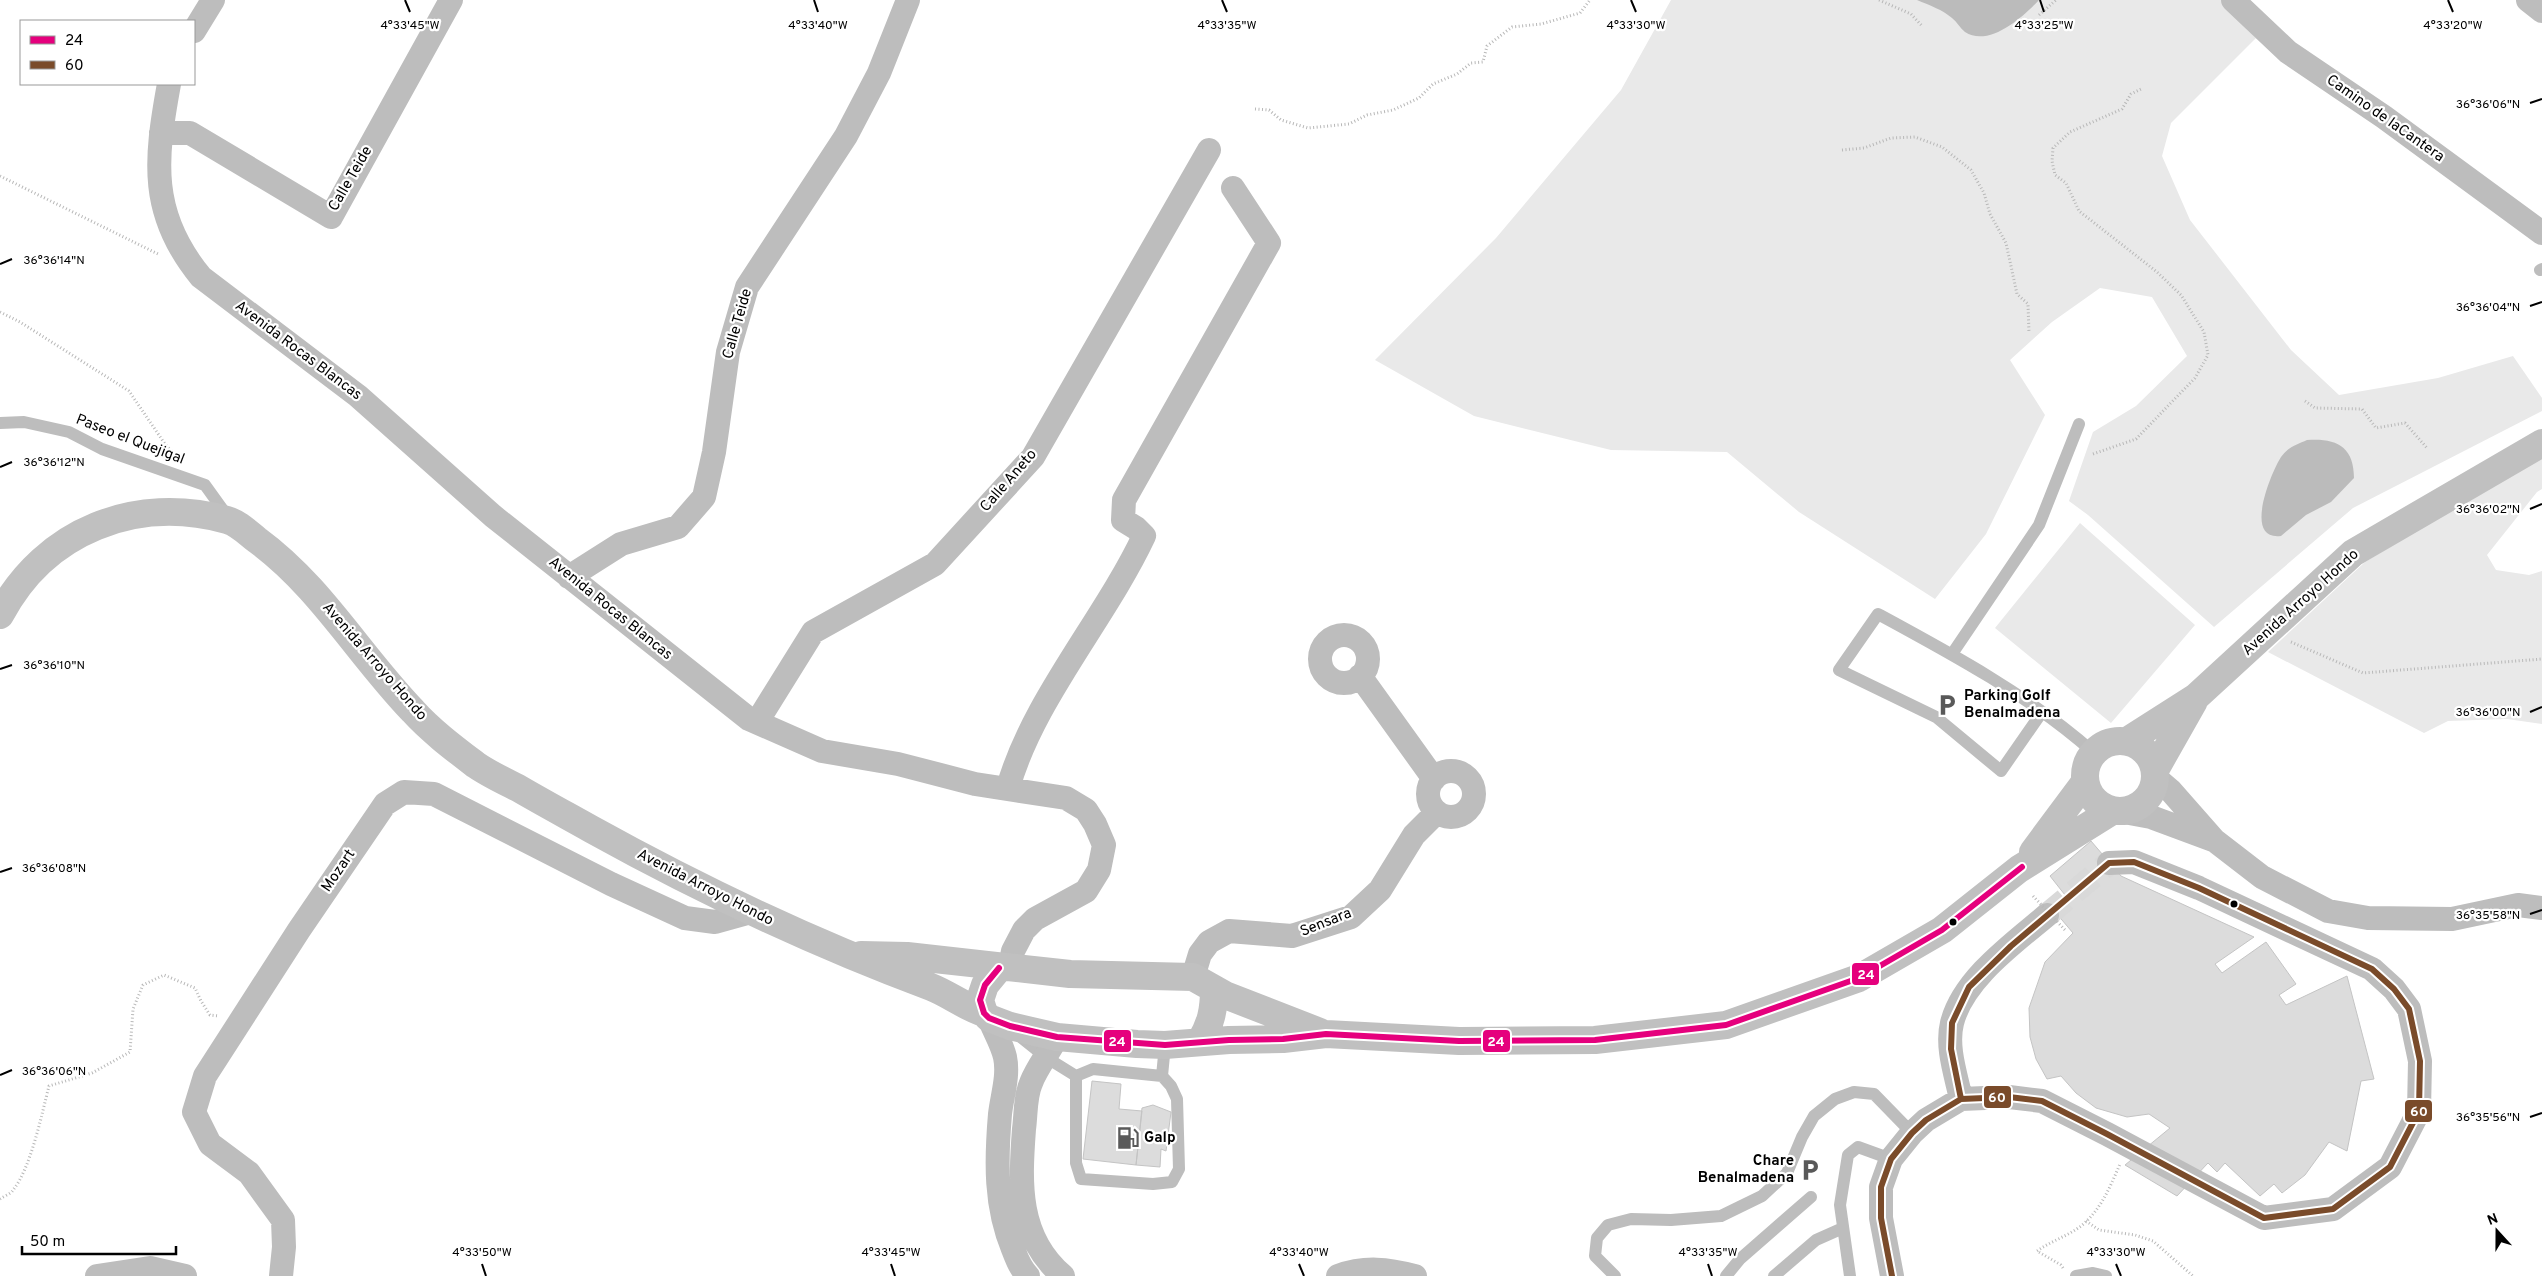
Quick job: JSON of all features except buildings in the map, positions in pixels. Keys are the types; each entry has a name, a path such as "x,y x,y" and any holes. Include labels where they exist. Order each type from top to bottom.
{"main road":[{"name":"Avenida Arroyo Hondo","path":"2127,741 2196,697 2354,553 2542,443"},
{"name":"Avenida Arroyo Hondo","path":"0,615 12,593 50,553 90,528 133,514 183,512 231,521 270,549 307,583 414,713 479,767 669,872 751,912 904,979 933,988 1052,1048 1165,1045 1200,1042"},
{"name":"Avenida Arroyo Hondo","path":"2156,774 2196,697"},
{"path":"1200,1042 1283,1039 1326,1034 1459,1041 1595,1040 1726,1025 1859,978 1942,930 2019,869 2118,811 2140,806 2151,794 2156,774 2150,756 2140,746 2127,741 2114,741 2103,745 2093,752 2086,767 2085,782 2094,801 2118,811"},
{"path":"2019,869 2052,829 2085,782"},
{"name":"Avenida Arroyo Hondo","path":"849,954 907,956 1070,974 1203,983"},
{"path":"994,1019 980,1000 985,985 1004,967"},
{"path":"1203,983 1326,1034"},
{"path":"1200,1042 1210,1026 1214,1008 1203,983"}],"street":[{"path":"195,30 213,0"},
{"name":"Calle Teide","path":"161,133 190,133 331,217 451,0"},
{"name":"Calle Teide","path":"569,577 621,544 678,527 704,497 714,452 728,352 747,287 846,136 879,73 908,0"},
{"name":"Camino de laCantera","path":"2233,0 2288,52 2384,117 2542,233"},
{"path":"2528,0 2542,11"},
{"name":"Avenida Rocas Blancas","path":"169,85 161,133 158,168 165,216 188,261 201,277 358,396 493,516 569,577 726,701 757,722 822,751 898,764 975,784 1066,798 1086,810 1095,824 1104,845 1099,870 1086,891 1035,919 1024,930 1004,967"},
{"name":"Calle Aneto","path":"757,722 813,632 935,564 1033,457 1209,150"},
{"path":"1008,788 1014,765 1045,704 1129,569 1144,536 1136,528 1123,520 1124,500 1269,243 1233,188"},
{"path":"1360,676 1434,778"},
{"path":"1447,772 1462,774 1472,785 1474,792 1470,807 1459,816 1443,816 1437,812 1428,800 1430,785 1434,778 1447,772"},
{"path":"2156,774 2214,840 2262,877 2328,911 2368,918 2452,919 2518,905 2542,908"},
{"name":"Mozart","path":"281,1276 284,1247 283,1220 249,1173 210,1144 194,1112 205,1076 385,804 404,792 434,794 611,884 685,918 715,922 751,912"},
{"path":"2118,811 2151,817 2214,840"},
{"name":"Sensara","path":"1203,983 1200,954 1209,942 1229,931 1292,936 1351,916 1380,890 1414,835 1437,812"},
{"path":"1892,1276 1881,1218 1881,1188 1891,1159 1912,1133 1926,1120 1961,1099 2009,1097 2042,1101 2129,1145 2264,1218 2333,1209 2390,1167 2420,1111 2420,1060 2409,1009 2394,989 2372,969 2180,880 2134,862 2109,863"},
{"path":"2313,943 2328,911"},
{"path":"1961,1099 1951,1049 1952,1023 1969,987 2047,915"},
{"path":"994,1019 1005,1058 1006,1074 1000,1113 997,1171 999,1205 1008,1236 1022,1270 1028,1276"},
{"path":"1052,1048 1030,1085 1021,1166 1022,1200 1029,1228 1043,1257 1062,1276"},
{"path":"98,1276 150,1268 185,1276"},
{"path":"1338,1276 1361,1269 1383,1269 1415,1276"}],"lane":[{"name":"Paseo el Quejigal","path":"0,423 24,422 70,432 102,449 204,485"},
{"path":"1952,654 2038,525 2079,424"},
{"path":"204,485 231,521"},
{"path":"2042,712 2001,771 1936,717 1839,670 1878,614 1952,654 2042,712 2074,735 2093,752"},
{"path":"1162,1076 1165,1045"},
{"path":"1052,1048 1076,1076 1076,1163 1081,1179 1153,1184 1172,1182 1179,1169 1177,1100 1171,1086 1162,1076 1093,1069 1076,1076"},
{"path":"1615,1276 1595,1256 1597,1238 1608,1226 1631,1219 1671,1220 1721,1216 1762,1196 1787,1173 1802,1137 1814,1116 1834,1099 1854,1092 1874,1094 1912,1133"},
{"path":"1850,1276 1840,1205 1848,1155 1858,1147 1891,1159"},
{"path":"1726,1276 1740,1259 1812,1197"},
{"path":"1774,1276 1816,1240 1843,1228"},
{"path":"2076,1276 2093,1273 2106,1276"}],"path":[{"path":"1255,109 1269,110 1281,120 1308,128 1349,124 1367,115 1393,110 1419,98 1433,84 1457,74 1471,63 1483,62 1488,46 1512,26 1541,24 1580,13 1590,0"},
{"path":"1879,0 1911,14 1922,26"},
{"path":"2039,15 2056,0"},
{"path":"2093,454 2136,439 2195,378 2208,355 2204,332 2181,295 2157,272 2079,211 2074,195 2066,183 2055,175 2052,161 2053,148 2070,132 2122,109 2132,94 2143,88"},
{"path":"1842,150 1864,148 1892,138 1915,137 1942,147 1971,170 1984,193 1990,214 2006,243 2017,294 2028,304 2029,334"},
{"path":"0,176 101,228 167,258 188,261"},
{"path":"0,312 20,322 129,391 166,444 204,485"},
{"path":"2306,401 2315,408 2362,409 2376,428 2405,423 2428,448"},
{"path":"2267,632 2363,673 2542,658"},
{"path":"2033,896 2065,930"},
{"path":"0,1198 13,1191 25,1166 38,1128 49,1086 92,1073 130,1052 133,1009 143,986 164,975 195,988 200,1001 210,1015 241,1020"},
{"path":"2064,1270 2061,1265 2037,1251 2086,1221 2096,1212 2129,1145"},
{"path":"2086,1221 2099,1230 2135,1235 2154,1241 2193,1276"}],"shaded area":[{"path":"1671,0 2222,0 2256,38 2171,123 2162,156 2190,220 2291,350 2339,395 2438,378 2513,356 2542,398 2542,411 2353,508 2214,627 2088,515 2069,501 2093,432 2136,406 2187,356 2152,297 2100,288 2052,322 2010,360 2045,415 1986,534 1935,599 1799,512 1727,452 1611,450 1474,416 1375,360 1496,238 1621,90"},
{"path":"1917,0 2039,0 2005,28 1985,36 1974,36 1965,32 1948,15"},
{"path":"2307,440 2327,441 2341,446 2351,458 2354,478 2331,502 2306,515 2281,536 2269,535 2263,528 2261,517 2272,476 2281,457 2293,446"},
{"path":"2542,456 2542,489 2537,492 2487,555 2496,570 2529,575 2542,571 2542,724 2507,719 2448,721 2424,733 2268,652 2365,562"},
{"path":"2080,523 2195,625 2111,723 1995,628"}],"tunnel":[{"path":"2047,915 2109,863"}],"transit line":[{"name":"60","path":"1892,1276 1881,1218 1881,1187 1891,1159 1912,1133 1926,1120 1961,1099 2009,1097 2042,1101 2264,1218 2333,1209 2390,1167 2419,1111 2420,1061 2409,1009 2394,989 2372,969 2199,888 2134,862 2109,863 2011,946 1969,987 1952,1023 1951,1049 1961,1099"},
{"name":"24","path":"999,968 985,985 980,1000 984,1013 989,1018 1010,1026 1057,1037 1165,1045 1229,1040 1283,1039 1326,1034 1459,1041 1595,1040 1726,1025 1859,978 1942,930 2022,867"}],"place":[{"name":"Parking Golf Benalmadena","path":"1947,705"},
{"name":"Galp","path":"1128,1138"},
{"name":"Chare Benalmadena","path":"1810,1170"}]}
